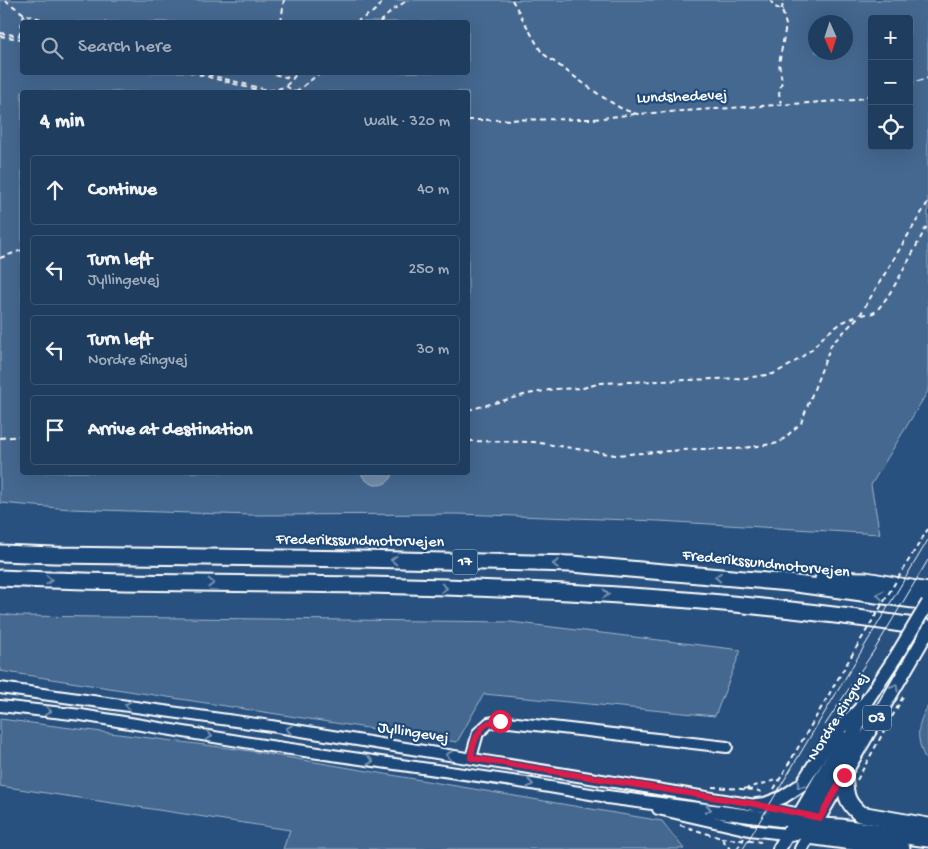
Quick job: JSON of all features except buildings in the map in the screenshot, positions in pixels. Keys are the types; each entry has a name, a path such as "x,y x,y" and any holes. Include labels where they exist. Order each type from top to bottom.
{"highway":[{"name":"Frederikssundmotorvejen","path":"0,553 54,556 360,559 572,564 789,583 928,602"},
{"name":"17","path":"0,578 371,586 681,598 788,609 928,630"},
{"path":"789,583 821,579 866,580 928,591"},
{"path":"808,825 818,799 854,733 863,706"},
{"path":"850,778 846,798 860,814 928,826"},
{"path":"788,834 808,825 842,819 928,833"},
{"path":"808,825 840,827 928,839"},
{"path":"808,825 860,843 902,849"},
{"path":"832,849 860,843"}],"main road":[{"name":"Nordre Ringvej","path":"760,804 787,795 801,785 834,734 863,706 895,658 928,602"},
{"name":"Nordre Ringvej","path":"808,825 850,778 910,660 928,630"},
{"path":"607,797 808,825"},
{"path":"779,849 788,834"}],"street":[{"name":"Jyllingevej","path":"0,688 271,726 760,804 808,825"},
{"name":"Jyllingevej","path":"0,706 82,715 263,745 526,783 607,797 749,830 788,834"},
{"path":"471,758 478,733 489,723 500,721 727,747"}],"path":[{"path":"5,0 24,14 44,20"},
{"path":"281,20 284,0"},
{"path":"359,20 373,12 385,0"},
{"path":"382,20 408,0"},
{"name":"Lundshedevej","path":"512,0 542,52 601,96 622,109 637,114 854,100 868,96"},
{"path":"770,0 776,7 782,10"},
{"path":"781,104 778,93 782,81 779,64 786,25 782,10 784,0"},
{"path":"23,20 24,14"},
{"path":"0,34 20,37"},
{"path":"0,34 20,37"},
{"path":"201,75 258,90"},
{"path":"210,75 267,90"},
{"path":"279,75 293,79"},
{"path":"278,90 286,86 295,75"},
{"path":"298,90 317,75"},
{"path":"913,83 928,78"},
{"path":"286,86 292,90"},
{"path":"470,120 594,119 637,114"},
{"path":"470,441 534,442 615,455 697,449 736,449 779,443 802,423 831,345 860,315 928,202"},
{"path":"470,409 528,394 555,389 583,388 601,383 745,378 772,374 792,364 811,350 826,334 842,322 860,315 874,313 884,301 912,255 928,224"},
{"path":"0,258 20,251"},
{"path":"0,438 20,436"},
{"path":"760,804 780,779 928,529"},
{"path":"850,778 904,696"},
{"path":"742,790 780,779"},
{"path":"738,849 749,830"}],"shaded area":[{"path":"0,0 928,0 928,391 871,485 880,534 659,521 458,514 251,515 71,509 0,503"},
{"path":"362,475 392,475 386,483 378,485 369,483"},
{"path":"0,614 20,616 511,622 741,650 715,716 484,694 457,742 0,671"},
{"path":"928,706 928,761 922,751 919,734 920,723"},
{"path":"0,719 244,750 662,821 684,849 283,849 290,830 0,786"}],"tram line":[{"path":"743,849 928,540"},
{"path":"825,725 875,649 928,560"}],"route":[{"path":"500,721 489,723 478,733 471,758 755,804 820,818 844,775"}]}
